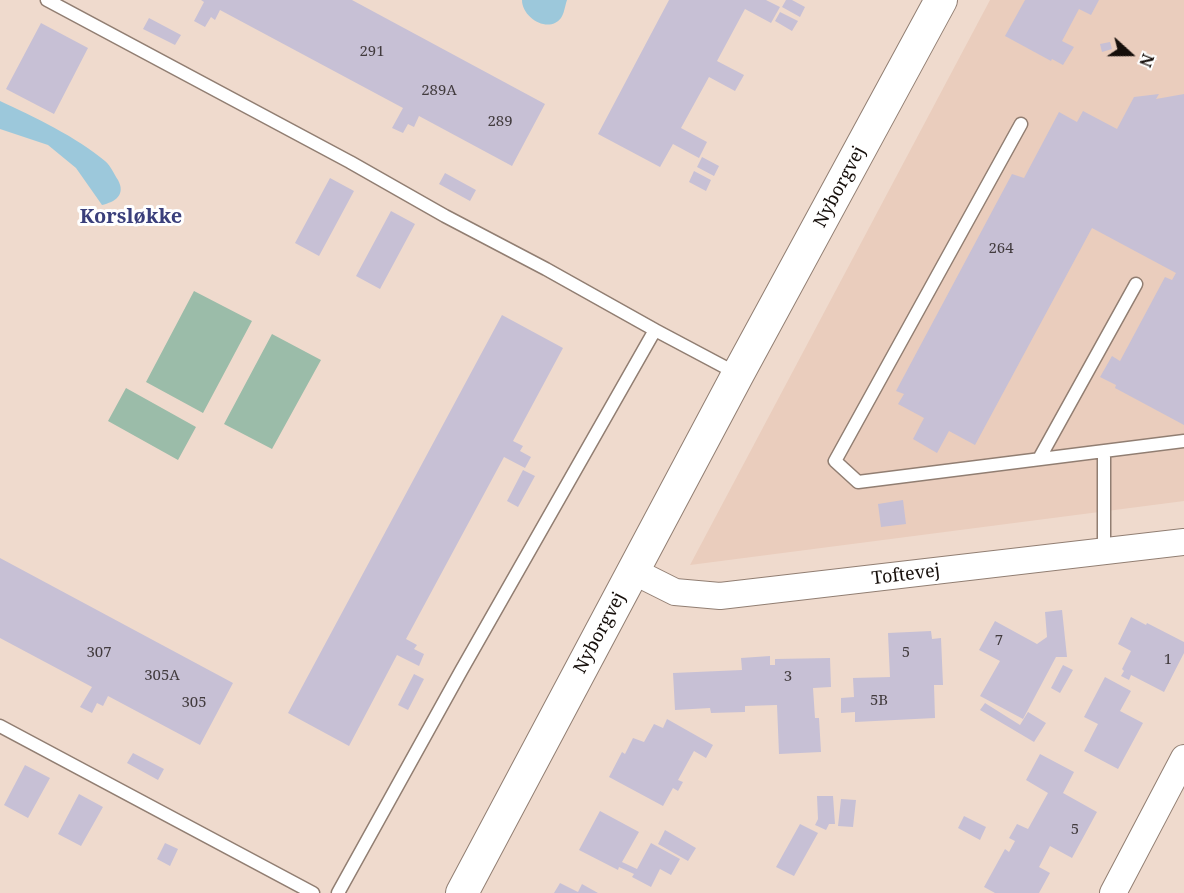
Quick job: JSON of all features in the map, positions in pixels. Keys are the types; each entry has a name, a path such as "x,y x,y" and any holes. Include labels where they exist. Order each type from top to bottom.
{"street":[{"name":"Nyborgvej","path":"462,893 738,374 941,0"},
{"name":"Toftevej","path":"633,571 675,592 720,596 1184,542"},
{"path":"1113,893 1184,758"}],"lane":[{"path":"47,0 738,374"},
{"path":"1021,124 835,461 858,482 1184,441"},
{"path":"1040,459 1136,284"},
{"path":"338,893 655,330"},
{"path":"1104,451 1104,552"},
{"path":"0,726 313,893"}],"shaded area":[{"path":"990,0 1184,0 1184,501 690,565"}],"green space":[{"path":"194,291 252,321 203,413 146,382"},
{"path":"272,334 321,360 272,449 224,424"},
{"path":"126,388 196,427 178,460 108,421"}],"water":[{"path":"522,0 567,0 564,12 556,23 543,24 526,13"},
{"path":"0,101 69,136 94,152 111,168 118,180 121,190 118,197 102,205 76,168 48,145 0,129"}],"building":[{"path":"201,0 352,0 545,104 512,166 419,116 414,127 408,124 403,133 392,128 403,108 220,10 215,20 211,17 205,27 194,21 204,2"},
{"path":"669,0 766,0 780,7 771,23 745,9 717,61 744,75 735,91 709,77 681,128 707,142 699,158 673,144 660,167 598,134"},
{"path":"786,0 792,0 805,7 800,17 782,7"},
{"path":"1025,0 1099,0 1091,15 1079,9 1062,41 1074,47 1063,65 1005,36"},
{"path":"780,12 798,21 792,31 775,21"},
{"path":"149,18 181,35 175,45 143,29"},
{"path":"41,23 88,48 54,114 6,89"},
{"path":"1110,42 1112,49 1102,52 1100,44"},
{"path":"1159,94 1156,99 1184,94 1184,425 1115,388 1116,385 1100,377 1112,356 1120,361 1165,277 1172,280 1176,273 1092,228 975,445 949,431 937,453 913,439 924,418 898,404 904,394 896,391 1012,174 1024,178 1059,112 1077,122 1083,111 1117,129 1134,97"},
{"path":"702,157 719,166 714,176 697,167"},
{"path":"694,171 711,180 706,191 689,182"},
{"path":"445,173 476,190 470,201 439,184"},
{"path":"330,178 354,191 319,256 295,243"},
{"path":"391,211 415,224 380,289 356,276"},
{"path":"502,315 563,348 513,441 523,446 520,451 531,457 525,468 504,457 406,639 417,645 414,649 424,654 419,666 397,655 349,746 288,713"},
{"path":"523,470 535,476 518,507 507,501"},
{"path":"903,500 906,524 881,527 878,504"},
{"path":"0,558 233,683 200,745 108,696 103,706 97,703 92,713 80,707 92,687 0,638"},
{"path":"1062,610 1067,657 1056,657 1023,719 980,696 1000,661 979,650 995,621 1037,644 1047,637 1045,612"},
{"path":"1131,617 1184,642 1184,653 1164,692 1131,675 1129,680 1121,676 1131,651 1118,644"},
{"path":"931,631 932,639 941,638 943,685 934,685 935,718 855,722 855,712 841,713 841,698 854,697 853,678 890,677 888,633"},
{"path":"770,656 770,665 775,665 775,659 830,658 831,687 813,688 815,718 819,718 821,752 779,754 777,705 745,706 745,712 711,713 710,708 675,710 673,673 742,670 741,658"},
{"path":"1063,665 1073,670 1060,693 1051,688"},
{"path":"414,674 424,679 408,710 398,705"},
{"path":"1105,677 1131,691 1120,711 1143,723 1118,769 1084,751 1098,724 1084,717"},
{"path":"985,703 1020,725 1028,712 1046,723 1034,742 980,710"},
{"path":"667,719 713,745 706,758 694,751 678,780 683,782 678,791 673,788 663,806 609,777 622,752 625,754 633,738 644,742 654,724 663,728"},
{"path":"133,753 164,769 158,780 127,763"},
{"path":"1040,754 1074,772 1063,793 1097,812 1072,858 1050,846 1039,867 1050,873 1039,893 995,893 984,887 1005,849 1009,852 1015,841 1009,838 1017,824 1028,829 1048,793 1026,780"},
{"path":"25,765 50,778 28,818 4,805"},
{"path":"79,794 103,807 81,846 58,834"},
{"path":"817,796 833,796 835,824 829,824 826,830 815,825 818,819"},
{"path":"841,799 856,800 853,827 838,826"},
{"path":"600,811 639,832 622,862 637,869 651,843 680,859 671,875 660,869 651,887 632,877 634,874 619,867 618,870 579,850"},
{"path":"964,816 986,827 980,840 958,828"},
{"path":"800,824 818,833 794,876 776,867"},
{"path":"665,830 696,848 688,861 658,844"},
{"path":"165,843 178,849 170,866 157,859"},
{"path":"560,883 578,892 582,884 598,893 554,893"}],"district":[{"name":"Korsløkke","path":"131,217"}]}
